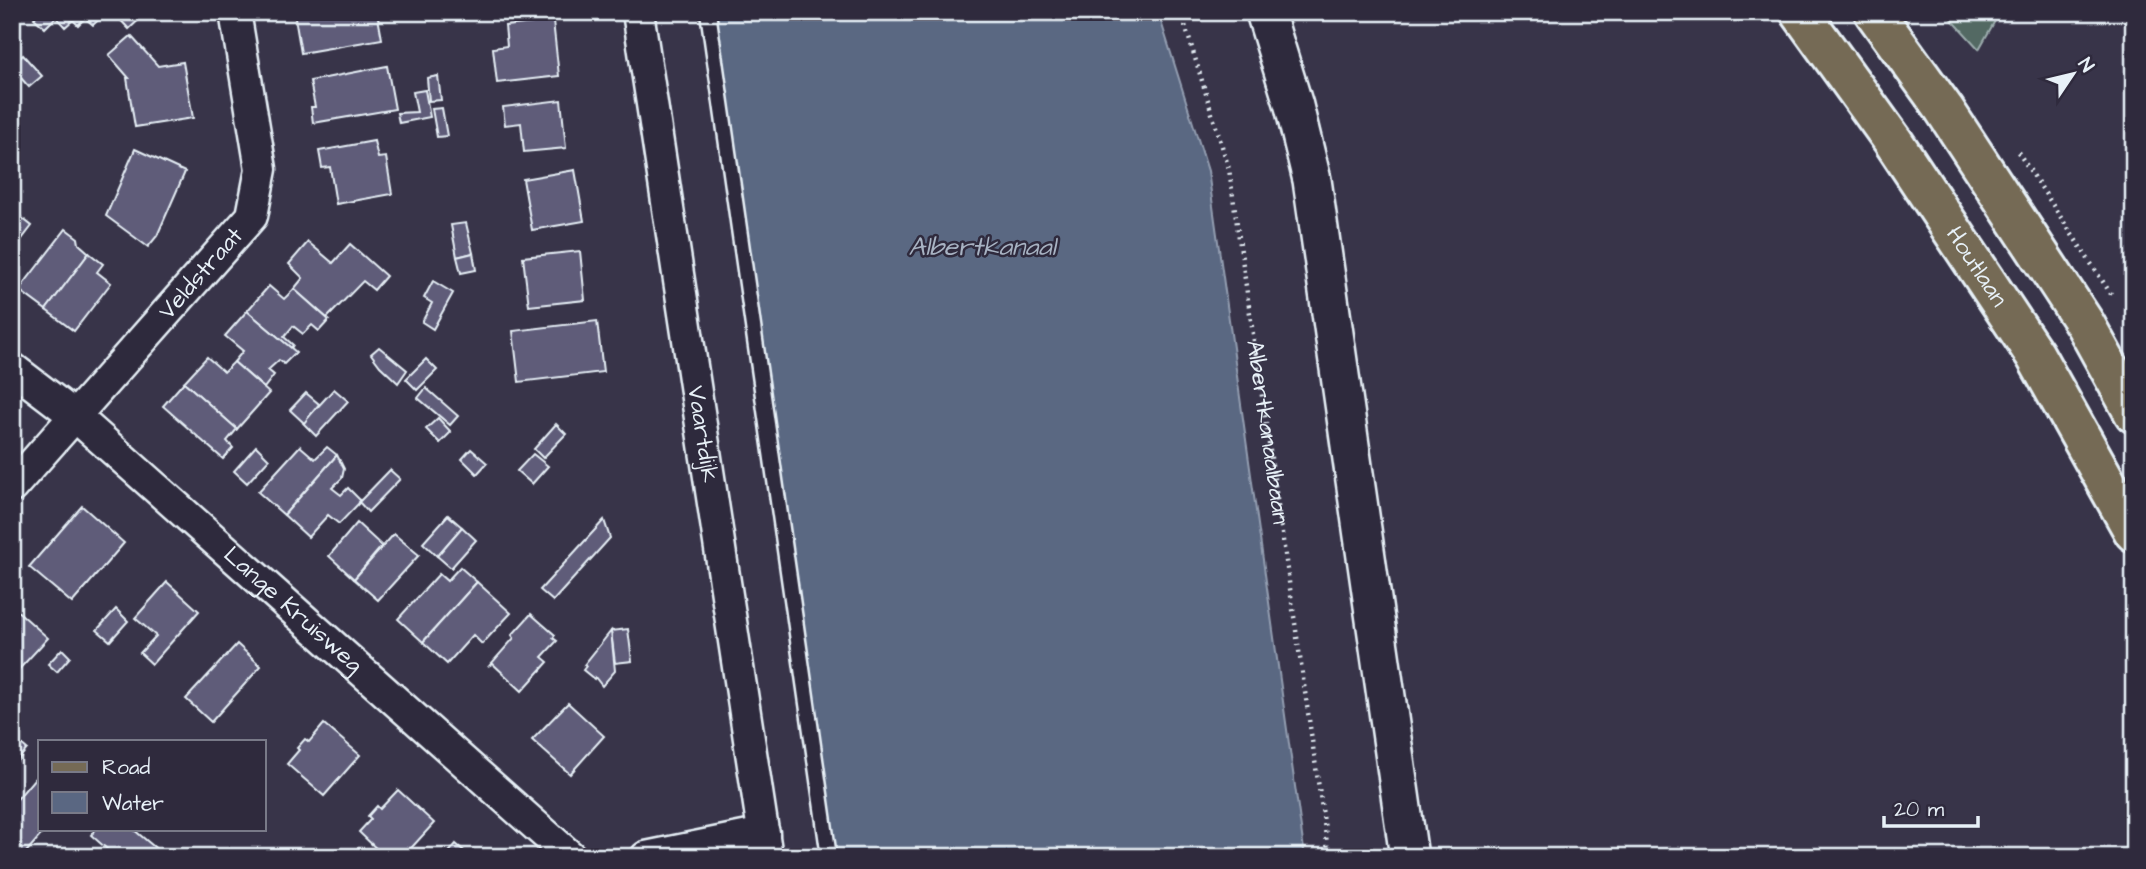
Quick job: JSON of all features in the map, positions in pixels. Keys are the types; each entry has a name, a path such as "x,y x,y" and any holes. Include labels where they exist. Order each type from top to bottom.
{"main road":[{"name":"Houtlaan","path":"1800,12 1894,141 2035,355 2134,532"},
{"path":"1874,12 1944,109 2077,313 2134,412"}],"street":[{"name":"Veldstraat","path":"12,487 252,216 261,169 235,12"},
{"name":"Vaartdijk","path":"638,12 765,845"},
{"path":"1265,12 1294,106 1312,180 1409,857"},
{"name":"Lange Kruisweg","path":"12,368 75,416 572,857"},
{"path":"646,857 765,845"}],"lane":[{"path":"708,12 829,857"}],"path":[{"name":"Albertkanaalbaan","path":"1181,12 1229,169 1329,857"}],"green space":[{"path":"1945,12 2000,12 1979,49"}],"water":[{"name":"Albertkanaal","path":"710,12 1158,12 1208,171 1305,857 835,857"}],"building":[{"path":"40,12 107,12 93,25 85,18 78,25 73,20 65,27 56,17 45,28 34,18"},
{"path":"113,12 143,12 145,14 129,29"},
{"path":"294,12 377,12 382,39 301,53"},
{"path":"553,21 559,76 497,83 493,48 507,46 505,26"},
{"path":"131,36 158,66 183,62 193,118 135,127 129,78 109,55"},
{"path":"23,55 42,76 29,87 12,68"},
{"path":"387,66 395,109 313,123 311,107 315,107 310,81"},
{"path":"438,76 441,100 429,101 427,78"},
{"path":"425,90 430,117 399,123 397,113 417,112 413,92"},
{"path":"561,100 566,148 524,152 521,123 505,125 503,107"},
{"path":"442,108 447,136 437,137 432,109"},
{"path":"374,141 378,158 386,157 392,194 336,204 330,167 322,168 319,151"},
{"path":"135,149 185,172 157,236 148,247 106,216"},
{"path":"575,170 584,221 532,230 523,179"},
{"path":"12,210 32,226 12,252"},
{"path":"466,223 473,253 457,257 451,225"},
{"path":"66,229 78,238 79,244 89,253 46,310 19,290"},
{"path":"308,242 333,263 350,244 386,276 374,290 363,281 327,318 294,289 303,278 289,264"},
{"path":"580,251 585,300 529,306 523,257"},
{"path":"89,253 103,264 97,272 111,283 74,331 46,310"},
{"path":"473,253 476,270 461,273 457,257"},
{"path":"433,281 453,293 433,329 422,322 432,303 424,298"},
{"path":"269,286 284,299 294,289 329,320 319,331 312,325 303,334 293,326 284,337 293,345 291,348 247,311"},
{"path":"247,311 296,352 284,364 279,360 268,370 274,375 264,388 234,362 243,351 225,336"},
{"path":"597,321 603,372 519,382 513,331"},
{"path":"379,347 407,370 398,383 371,354"},
{"path":"207,357 224,372 234,362 269,393 237,429 184,382"},
{"path":"426,359 437,370 417,390 406,379"},
{"path":"184,382 237,429 227,441 233,448 223,459 163,406"},
{"path":"426,388 458,416 450,425 418,398"},
{"path":"334,389 348,401 316,436 303,423"},
{"path":"306,393 319,404 304,423 290,410"},
{"path":"438,418 451,432 440,443 426,429"},
{"path":"556,424 566,434 543,458 534,449"},
{"path":"256,446 269,459 247,483 234,471"},
{"path":"300,446 315,459 327,447 337,455 284,515 258,492"},
{"path":"471,449 487,463 477,474 462,459"},
{"path":"533,454 548,466 532,484 517,471"},
{"path":"337,455 344,469 342,478 332,488 341,495 348,488 361,501 339,524 328,515 308,537 284,515"},
{"path":"390,470 400,479 368,512 359,502"},
{"path":"82,506 124,543 72,603 29,567"},
{"path":"448,515 462,527 437,556 423,543"},
{"path":"604,520 610,538 553,601 540,590"},
{"path":"357,523 382,546 354,579 329,556"},
{"path":"462,527 476,540 451,568 437,556"},
{"path":"394,534 419,555 378,600 354,579"},
{"path":"460,567 477,582 423,642 398,619 439,574 447,581"},
{"path":"167,582 199,611 152,664 140,653 156,636 135,618"},
{"path":"477,582 511,613 482,644 473,635 447,664 423,642"},
{"path":"12,606 48,638 12,677"},
{"path":"116,609 128,621 110,641 97,630"},
{"path":"531,614 555,635 553,638 557,641 542,657 548,662 522,691 493,664 490,665"},
{"path":"628,629 632,661 615,663 611,631"},
{"path":"611,631 615,671 602,686 595,677 594,679 583,670 586,666 584,665"},
{"path":"237,644 261,666 211,722 186,699"},
{"path":"62,649 70,657 57,672 48,664"},
{"path":"568,703 604,736 570,774 532,740"},
{"path":"324,724 360,755 324,796 287,764 305,739 309,742"},
{"path":"12,736 27,749 12,767"},
{"path":"38,774 38,830 45,830 22,857 12,857 12,805"},
{"path":"398,790 434,823 403,857 385,857 359,832 371,819 368,816 377,806 380,809"},
{"path":"95,830 134,830 166,857 116,857 91,835"},
{"path":"456,844 471,857 445,857"}]}
